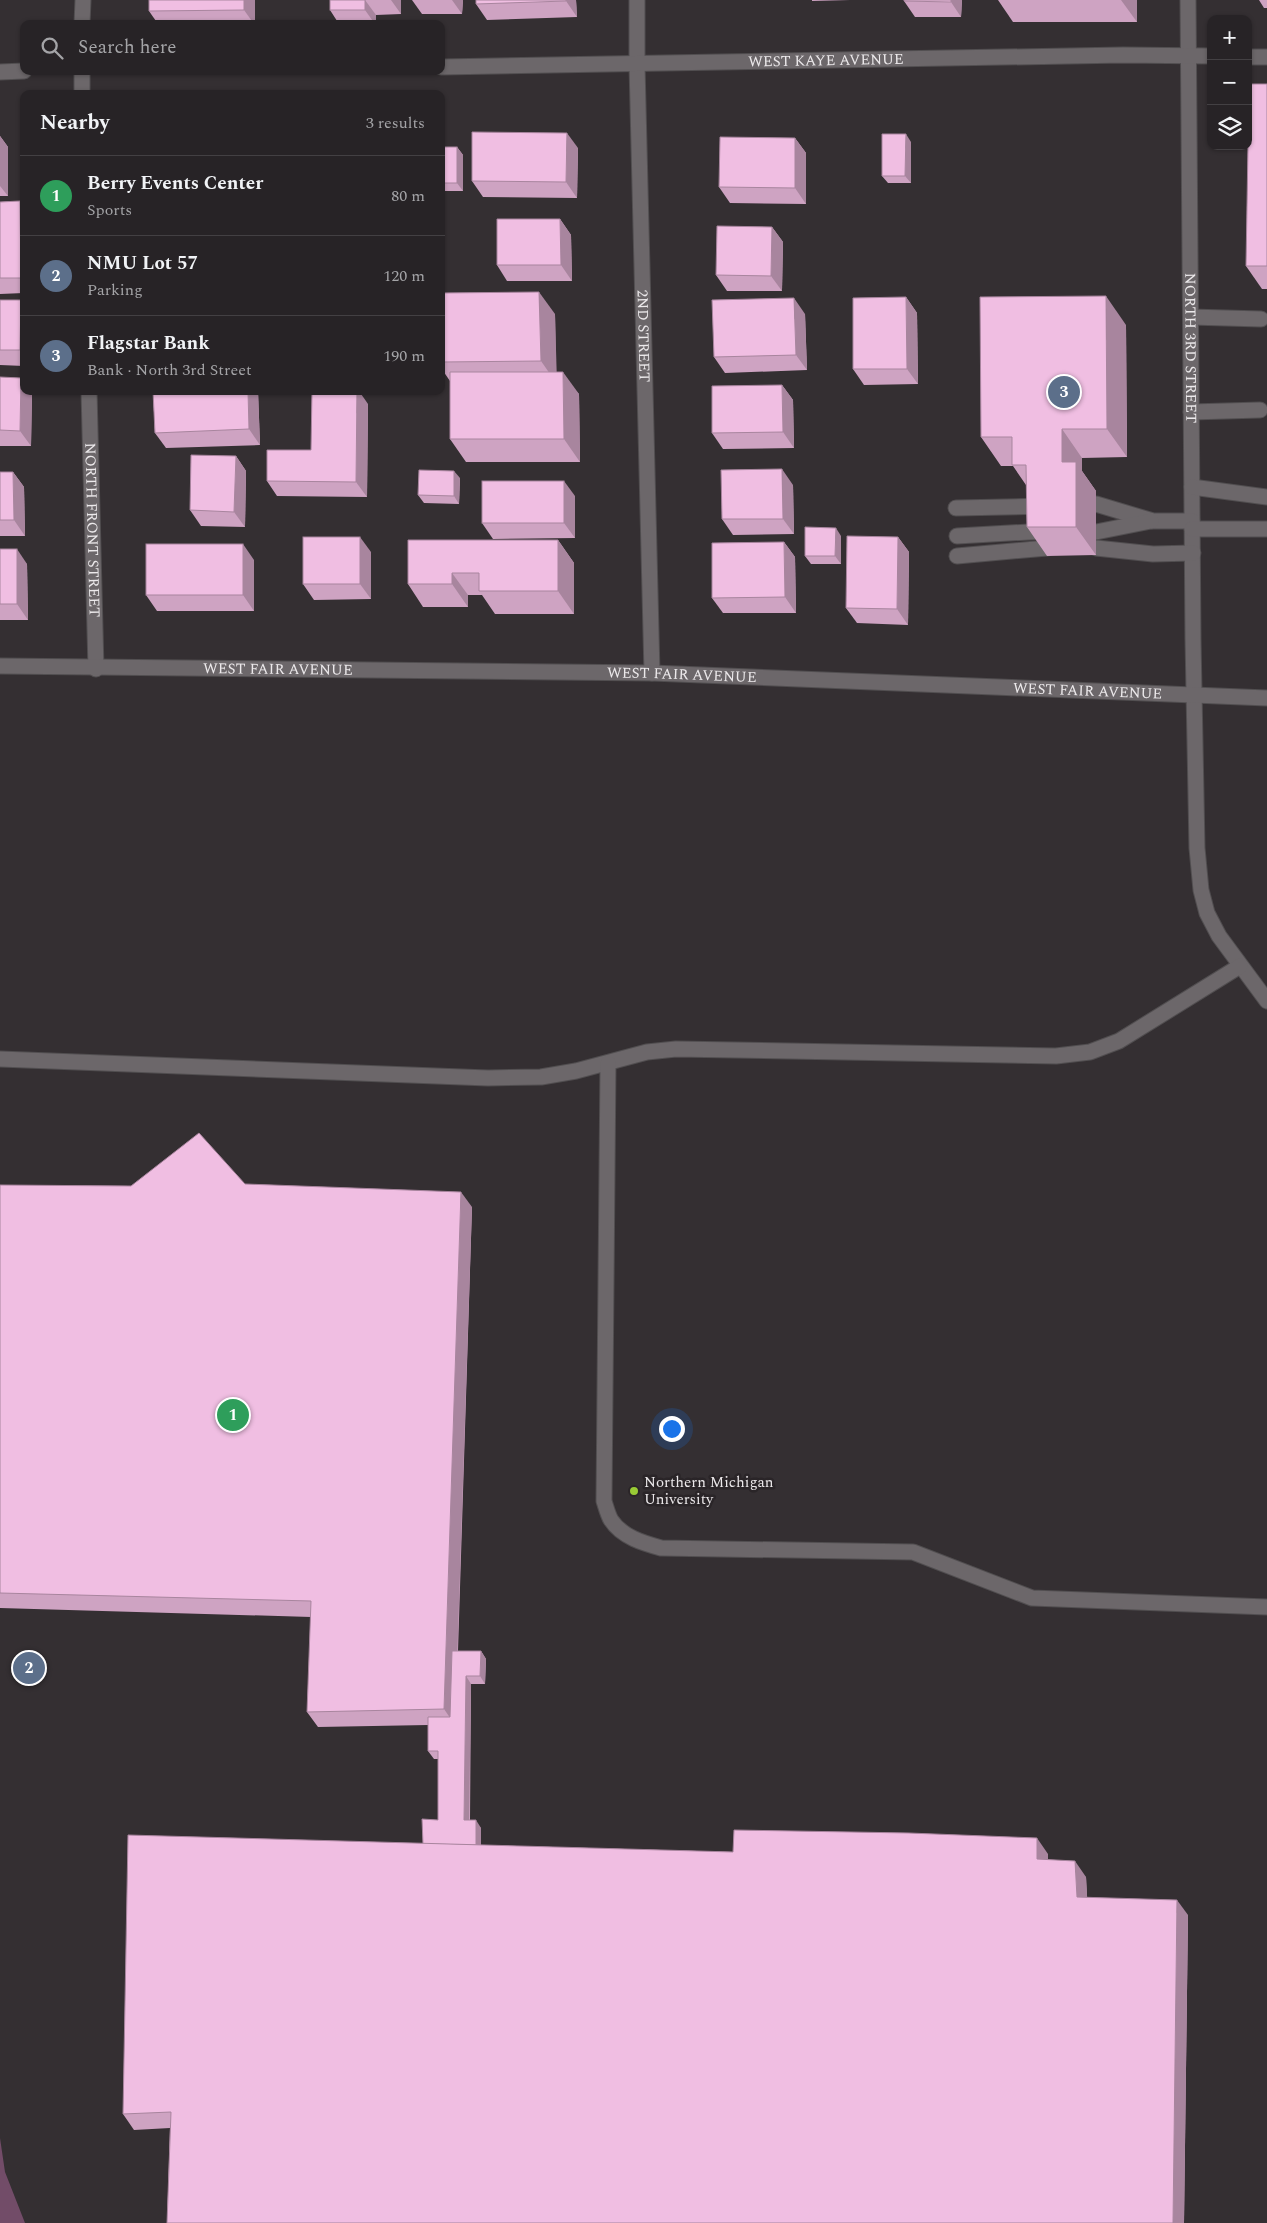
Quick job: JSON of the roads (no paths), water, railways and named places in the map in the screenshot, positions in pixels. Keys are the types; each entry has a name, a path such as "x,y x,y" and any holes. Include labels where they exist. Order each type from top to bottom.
{"street":[{"path":"82,20 83,0"},
{"name":"2ND STREET","path":"637,0 652,674"},
{"name":"NORTH 3RD STREET","path":"1188,0 1192,525 1197,848 1201,890 1206,913 1240,966 1267,1001"},
{"name":"WEST KAYE AVENUE","path":"445,67 1113,55 1207,56"},
{"path":"1252,57 1267,57"},
{"path":"0,72 20,71"},
{"path":"82,75 82,90"},
{"path":"1191,317 1261,319"},
{"name":"NORTH FRONT STREET","path":"89,395 96,669"},
{"path":"1192,412 1260,410"},
{"path":"1192,487 1267,497"},
{"path":"1096,504 1152,521 1267,529"},
{"path":"956,508 1047,506"},
{"path":"1096,532 1152,521"},
{"path":"957,536 1047,531"},
{"path":"957,556 1047,548"},
{"path":"1096,548 1153,554 1193,553"},
{"name":"WEST FAIR AVENUE","path":"0,666 96,669 652,674 1155,692 1194,696 1267,698"},
{"path":"0,1059 488,1078 541,1077 608,1063 647,1052 676,1049 1056,1056 1090,1052 1119,1041 1240,966"},
{"path":"608,1063 604,1502 611,1520 625,1534 645,1544 662,1548 913,1552 1032,1598 1267,1607"}],"place":[{"name":"Flagstar Bank","path":"1064,392"},
{"name":"Berry Events Center","path":"233,1415"},
{"name":"Northern Michigan University","path":"634,1491"},
{"name":"NMU Lot 57","path":"29,1668"}]}
